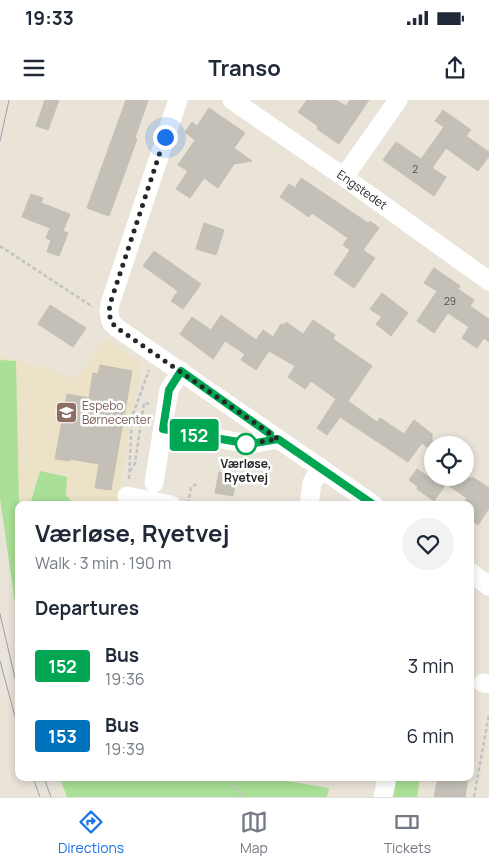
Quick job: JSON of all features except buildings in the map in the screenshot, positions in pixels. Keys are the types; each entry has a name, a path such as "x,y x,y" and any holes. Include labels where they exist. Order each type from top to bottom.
{"street":[{"path":"178,100 109,312 111,322 154,354 368,501"},
{"name":"Engstedet","path":"232,100 344,177 489,281"},
{"path":"344,177 398,100"},
{"path":"154,482 169,390 181,371"},
{"path":"163,429 250,444 278,439"},
{"path":"309,501 312,483 321,468"},
{"path":"127,496 151,501"},
{"path":"474,575 489,586"},
{"path":"384,797 387,781"}],"path":[{"path":"0,246 92,306 109,312"},
{"path":"127,496 130,473 132,417 154,354"},
{"path":"130,473 135,463 144,403 166,407"},
{"path":"189,501 191,487 197,484"},
{"path":"474,797 487,736 489,714"},
{"path":"229,781 243,797"}],"shaded area":[{"name":"Espebo Børnecenter","path":"106,339 141,363 118,501 18,501 0,448 0,356 78,378"}],"green space":[{"path":"0,360 16,361 19,501 15,501 15,604 0,498"},
{"path":"40,471 67,477 66,496 72,501 31,501"},
{"path":"61,781 286,781 329,788 327,797 67,797"},
{"path":"392,781 420,781 417,797 389,797"}],"tram line":[{"path":"0,141 9,100"},
{"path":"0,614 15,678"},
{"path":"0,661 15,716"},
{"path":"34,781 40,797"},
{"path":"45,781 51,797"}],"bus line":[{"name":"152","path":"270,434 181,371 169,390 163,429 250,444 278,439 368,501"}],"place":[{"name":"Espebo Børnecenter","path":"66,413"},
{"name":"Værløse, Ryetvej","path":"246,444"}],"route":[{"path":"165,137 110,304 111,322 154,354 278,439 246,444"}]}
